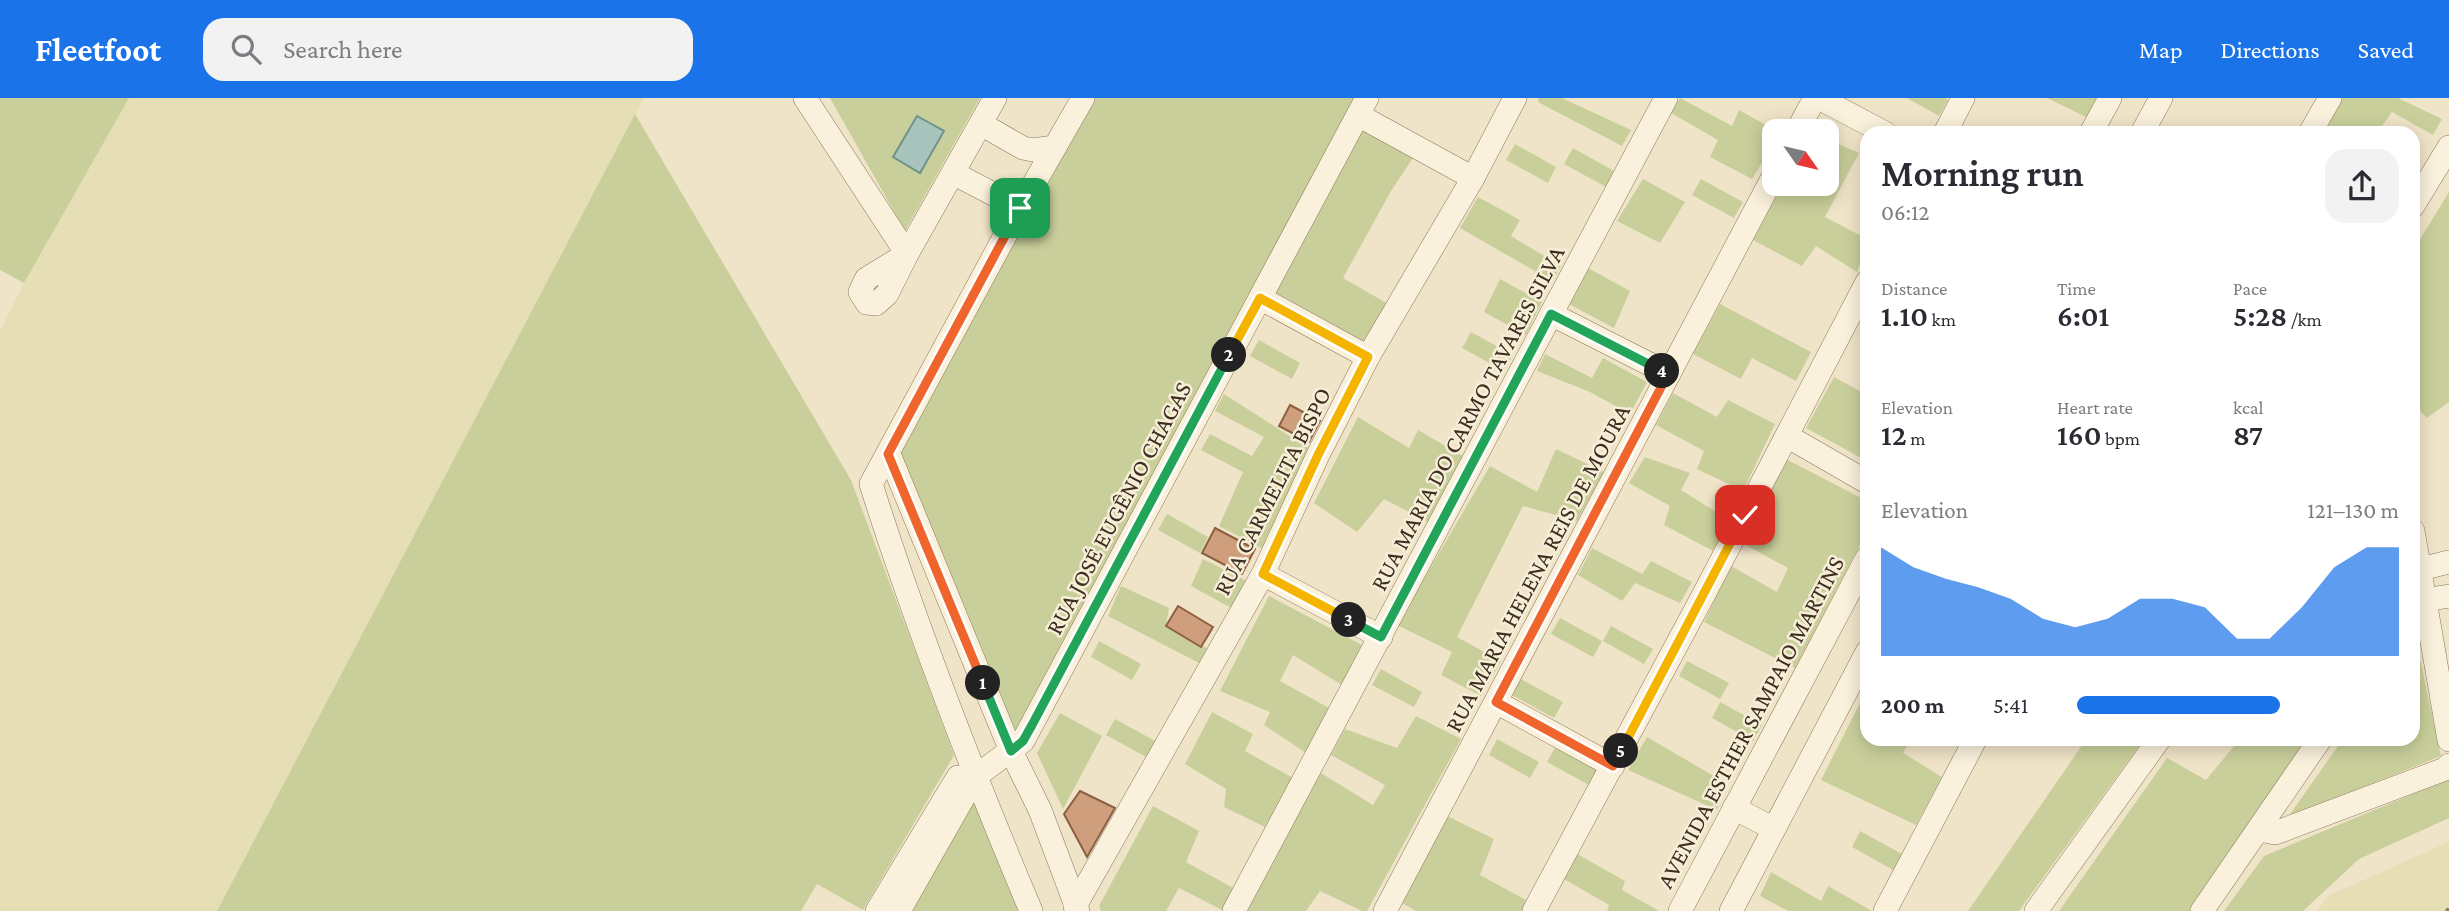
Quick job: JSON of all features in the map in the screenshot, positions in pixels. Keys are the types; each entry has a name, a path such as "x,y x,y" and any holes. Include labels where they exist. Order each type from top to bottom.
{"street":[{"path":"805,98 907,254 995,98"},
{"path":"1031,911 972,768 898,568 872,484 1020,208 1044,149 1069,122 1083,98"},
{"name":"RUA CARMELITA BISPO","path":"1076,909 1263,574 1318,455 1368,357 1473,178 1515,98"},
{"name":"RUA MARIA DO CARMO TAVARES SILVA","path":"1234,911 1666,98"},
{"path":"1804,119 1817,98 1871,126"},
{"path":"1949,126 1963,98"},
{"path":"2095,126 2110,98"},
{"path":"2145,126 2161,98"},
{"path":"2314,126 2330,98"},
{"path":"1362,106 1473,178"},
{"name":"RUA JOSÉ EUGÊNIO CHAGAS","path":"972,768 1011,751 1023,741 1362,106"},
{"path":"981,124 1023,148 1044,149"},
{"path":"2420,195 2449,147"},
{"path":"953,173 1020,208"},
{"name":"RUA MARIA HELENA REIS DE MOURA","path":"1385,911 1763,196"},
{"path":"1534,911 1860,295"},
{"path":"1260,298 1368,357"},
{"path":"1551,314 1668,374"},
{"path":"1787,436 1860,478"},
{"path":"888,454 1011,751 1040,810 1076,909"},
{"path":"2420,569 2449,562"},
{"name":"AVENIDA ESTHER SAMPAIO MARTINS","path":"1680,911 1860,571"},
{"path":"1263,574 1381,637"},
{"path":"2420,603 2449,596"},
{"path":"2420,608 2449,740"},
{"path":"1731,911 1860,665"},
{"path":"1496,702 1613,766"},
{"path":"1885,911 1972,746"},
{"path":"2036,911 2154,746"},
{"path":"2202,911 2316,746"},
{"path":"2259,830 2275,833 2445,769 2449,765"},
{"path":"877,911 972,768"},
{"path":"899,911 972,768"},
{"path":"1734,808 1774,830"}],"shaded area":[{"path":"129,98 644,98 217,911 0,911 0,331 24,283"},
{"path":"2449,842 2449,911 2317,911 2328,896"}],"green space":[{"path":"0,98 129,98 24,283 0,270"},
{"path":"830,98 980,98 905,231"},
{"path":"1083,98 1367,98 1363,127 1413,158 1391,191 1343,278 1390,305 1368,357 1261,299 1011,751 889,454"},
{"path":"1539,98 1562,98 1631,130 1622,146 1538,102"},
{"path":"1680,98 1732,126 1739,110 1762,123 1762,163 1752,179 1710,157 1718,140 1671,113"},
{"path":"1907,98 1945,98 1948,100 1939,116"},
{"path":"2047,98 2097,98 2088,118"},
{"path":"2339,98 2398,98 2442,119 2433,135 2392,112 2382,126 2323,126"},
{"path":"635,114 851,480 954,755 863,910 817,884 801,911 217,911"},
{"path":"1515,144 1556,167 1548,183 1506,160"},
{"path":"1839,144 1859,153 1839,191"},
{"path":"1573,148 1614,171 1606,187 1564,164"},
{"path":"1643,179 1685,202 1660,243 1617,221"},
{"path":"1701,179 1743,202 1734,218 1692,195"},
{"path":"2449,192 2449,402 2427,418 2420,410 2420,240"},
{"path":"1776,196 1836,196 1825,217 1860,235 1860,264 1857,272 1816,246 1802,266 1753,240"},
{"path":"1478,197 1520,220 1511,236 1561,266 1552,281 1460,228"},
{"path":"1588,268 1630,291 1614,328 1569,304"},
{"path":"1500,279 1542,302 1526,335 1484,312"},
{"path":"1720,304 1811,352 1796,381 1752,358 1741,379 1693,354"},
{"path":"1471,332 1513,355 1504,371 1462,348"},
{"path":"1259,340 1300,363 1292,379 1250,356"},
{"path":"1545,354 1592,378 1603,358 1647,382 1630,414 1590,392 1537,371"},
{"path":"1834,377 1860,391 1860,457 1806,428"},
{"path":"1673,393 1717,417 1728,400 1775,424 1743,491 1697,469 1704,451 1656,425"},
{"path":"1224,394 1313,451 1265,550 1219,526 1243,472 1201,450 1210,434 1252,456 1264,437 1215,411"},
{"path":"1358,417 1409,448 1418,430 1463,456 1428,522 1384,499 1357,532 1314,503"},
{"path":"1556,449 1604,472 1577,521 1523,506 1457,637 1501,661 1481,696 1441,675 1452,652 1397,625 1490,466 1537,492"},
{"path":"1645,457 1690,473 1681,490 1726,518 1715,552 1664,525 1670,506 1629,483"},
{"path":"1784,458 1860,497 1860,545 1795,668 1704,622 1731,566 1777,592 1788,568 1742,543"},
{"path":"1167,514 1208,537 1200,553 1158,530"},
{"path":"1592,548 1642,574 1651,561 1692,582 1680,603 1635,583 1622,601 1578,575"},
{"path":"1203,559 1249,582 1233,609 1191,586"},
{"path":"1121,586 1169,608 1166,625 1207,648 1199,663 1108,616"},
{"path":"1269,596 1362,645 1342,685 1293,655 1280,681 1329,708 1306,753 1264,725 1270,712 1220,691"},
{"path":"1560,618 1602,641 1593,657 1551,634"},
{"path":"1611,626 1653,649 1644,664 1603,641"},
{"path":"1099,641 1141,664 1132,680 1091,657"},
{"path":"2420,659 2441,756 2288,817 2338,746 2420,746"},
{"path":"1687,661 1729,683 1720,699 1679,676"},
{"path":"1381,669 1422,692 1414,707 1372,685"},
{"path":"1521,679 1563,702 1554,718 1512,695"},
{"path":"1720,702 1762,725 1753,741 1712,718"},
{"path":"1860,703 1860,746 1907,746 1903,753 1942,777 1916,825 1821,780"},
{"path":"1212,712 1253,734 1245,751 1293,778 1265,827 1224,807 1226,789 1185,764"},
{"path":"1060,713 1102,736 1063,809 1037,753"},
{"path":"1416,716 1461,739 1367,911 1320,891 1306,911 1245,911 1321,773 1373,805 1385,785 1331,755 1345,729 1397,748"},
{"path":"1115,719 1157,742 1148,758 1106,735"},
{"path":"1647,737 1726,783 1717,810 1628,770"},
{"path":"1497,739 1539,762 1530,778 1489,755"},
{"path":"1556,746 1598,769 1589,785 1547,762"},
{"path":"2081,746 2139,746 2019,911 1968,911"},
{"path":"2234,746 2304,746 2191,911 2059,911 2167,758 2206,780"},
{"path":"975,777 1032,911 899,911"},
{"path":"2449,779 2449,818 2359,859 2303,911 2224,911 2264,856"},
{"path":"1153,806 1199,831 1186,862 1237,890 1224,911 1179,888 1166,911 1101,911 1099,906"},
{"path":"1445,815 1494,839 1480,875 1528,901 1522,911 1416,911 1402,903"},
{"path":"1860,831 1902,854 1893,870 1852,847"},
{"path":"1577,854 1625,881 1622,890 1659,911 1607,911 1609,905 1564,879"},
{"path":"1771,872 1821,901 1828,886 1872,911 1788,911 1760,896"}],"water":[{"path":"917,116 944,131 920,173 893,157"}],"building":[{"path":"1290,405 1320,421 1309,442 1279,426"},
{"path":"1215,528 1255,549 1242,574 1202,553"},
{"path":"1178,606 1213,627 1201,647 1166,626"},
{"path":"1080,791 1115,808 1087,857 1064,814"}],"route":[{"path":"1020,208 888,454 1011,751 1023,741 1032,725 1260,298 1368,357 1318,455 1263,574 1381,637 1551,314 1668,374 1496,702 1613,766 1745,515"}]}
